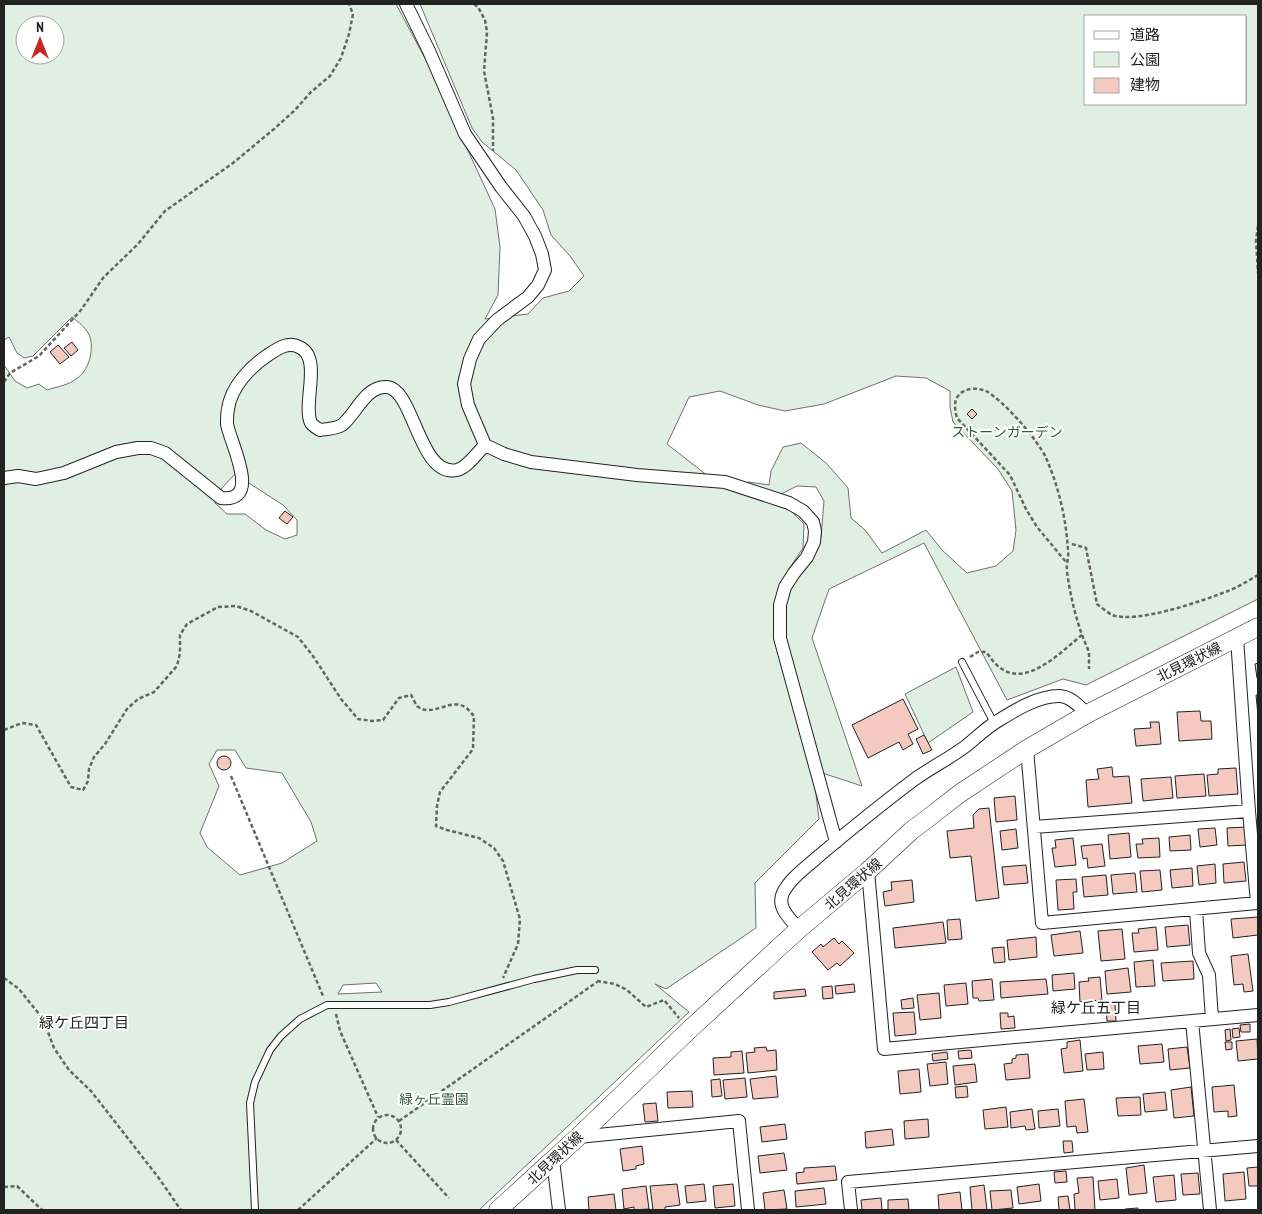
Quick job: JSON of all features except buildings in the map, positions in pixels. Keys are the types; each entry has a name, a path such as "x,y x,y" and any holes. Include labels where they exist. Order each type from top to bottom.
{"main road":[{"name":"北見環状線","path":"498,1210 799,929 927,818 959,794 1027,749 1087,714 1258,627"}],"street":[{"path":"406,4 429,51 465,134 501,187 524,216 535,236 545,270 538,285 528,297 497,320 479,339 470,359 464,384 468,405 486,445 504,454 532,462 725,482 789,503 804,511 813,522 815,531 814,542 807,557 790,580 780,605 780,638 836,842"},
{"path":"4,478 18,476 36,479 64,473 116,452 151,448 164,453 221,498 231,499 239,494 242,488 238,456 228,425 230,396 238,384 260,360 278,348 291,344 301,347 309,355 309,416 312,424 320,430 340,426 371,392 379,387 390,387 397,391 406,404 414,426 426,449 442,467 449,470 458,470 486,445"},
{"path":"1027,749 1042,924 1257,903 1237,638"},
{"path":"799,929 784,911 781,902 782,894 803,870 916,779 965,746 994,723 1028,704 1061,696 1074,701 1087,714"},
{"path":"1034,827 1249,810"},
{"path":"868,871 884,1049 1258,1015"},
{"path":"1196,910 1200,953 1209,975 1212,1019"},
{"path":"1192,1021 1210,1210"},
{"path":"578,1137 740,1122 748,1210"},
{"path":"850,1210 848,1182 1258,1146"},
{"path":"553,1160 559,1210"}],"lane":[{"path":"962,662 994,723"},
{"path":"255,1210 249,1120 250,1103 255,1082 270,1050 281,1036 300,1019 330,1006 430,1005 459,1000 498,988 577,970 595,970"}],"path":[{"path":"4,382 10,373 39,356 46,349 81,310 103,278 138,244 165,211 240,157 274,129 330,76 341,58 349,34 352,14 349,4"},
{"path":"474,4 478,6 485,20 488,32 484,70 493,118 492,152 484,162"},
{"path":"1258,226 1256,240 1258,273"},
{"path":"1066,562 1037,528 1010,476 956,418 955,399 966,390 985,390 1017,418 1045,456 1053,473 1068,540 1069,554 1066,562 1074,613 1089,652 1089,669"},
{"path":"1072,544 1086,548 1097,604 1112,614 1127,617 1177,608 1229,591 1258,576"},
{"path":"4,730 22,723 36,725 71,787 83,790 88,782 89,769 94,757 105,744 127,709 138,699 154,692 177,666 180,653 180,635 187,624 218,607 236,606 251,611 298,637 313,656 340,699 358,719 383,720 399,698 411,696 418,706 428,710 441,708 453,703 464,706 474,716 473,749 440,792 436,826 479,838 494,848 503,861 520,920 518,944 498,988"},
{"path":"962,662 978,652 986,652 994,663 1003,670 1016,675 1029,673 1052,659 1082,635"},
{"path":"231,776 378,1118"},
{"path":"595,970 597,982"},
{"path":"4,978 20,989 43,1019 54,1048 69,1070 91,1091 181,1210"},
{"path":"399,1121 597,982 616,984 627,990 646,1007 664,1000 680,1019"},
{"path":"388,1115 394,1116 399,1121 401,1130 396,1140 385,1143 377,1138 373,1133 373,1127 378,1118 388,1115"},
{"path":"298,1210 377,1138"},
{"path":"396,1140 449,1198"},
{"path":"4,1187 17,1186 42,1210"}],"green space":[{"path":"4,4 396,4 427,62 495,209 500,247 498,295 485,319 528,314 543,298 569,291 584,276 570,256 551,235 543,210 516,170 482,142 472,128 420,4 1258,4 1258,599 1086,685 1063,679 1007,700 924,543 829,589 812,638 862,786 813,770 819,819 755,883 756,928 666,989 655,984 689,1012 479,1210 4,1210 4,365 15,381 27,388 39,384 47,390 70,383 84,371 91,354 91,342 87,331 72,317 33,356 24,358 17,353 9,337 4,340","holes":["896,376 926,378 950,391 950,407 953,422 998,469 1012,491 1016,530 1013,551 996,566 967,573 942,550 926,530 882,553 865,530 851,518 848,488 826,463 801,443 783,447 771,471 769,485 749,482 722,487 667,444 689,397 720,391 758,405 785,411 824,404","235,474 283,505 297,520 297,535 285,539 266,530 245,514 227,514 215,503 221,489","797,486 816,487 824,501 821,537 789,569 803,548 804,524 788,508 781,494","217,750 235,750 246,768 282,773 311,822 317,841 282,863 240,875 207,847 200,833 219,786 209,764","376,983 382,992 338,994 343,985"]},
{"path":"956,667 973,712 928,743 905,694"}],"district":[{"name":"緑ケ丘五丁目","path":"1096,1007"},
{"name":"緑ケ丘四丁目","path":"84,1022"}],"park label":[{"name":"ストーンガーデン","path":"1007,432"},
{"name":"緑ヶ丘霊園","path":"434,1099"}]}
